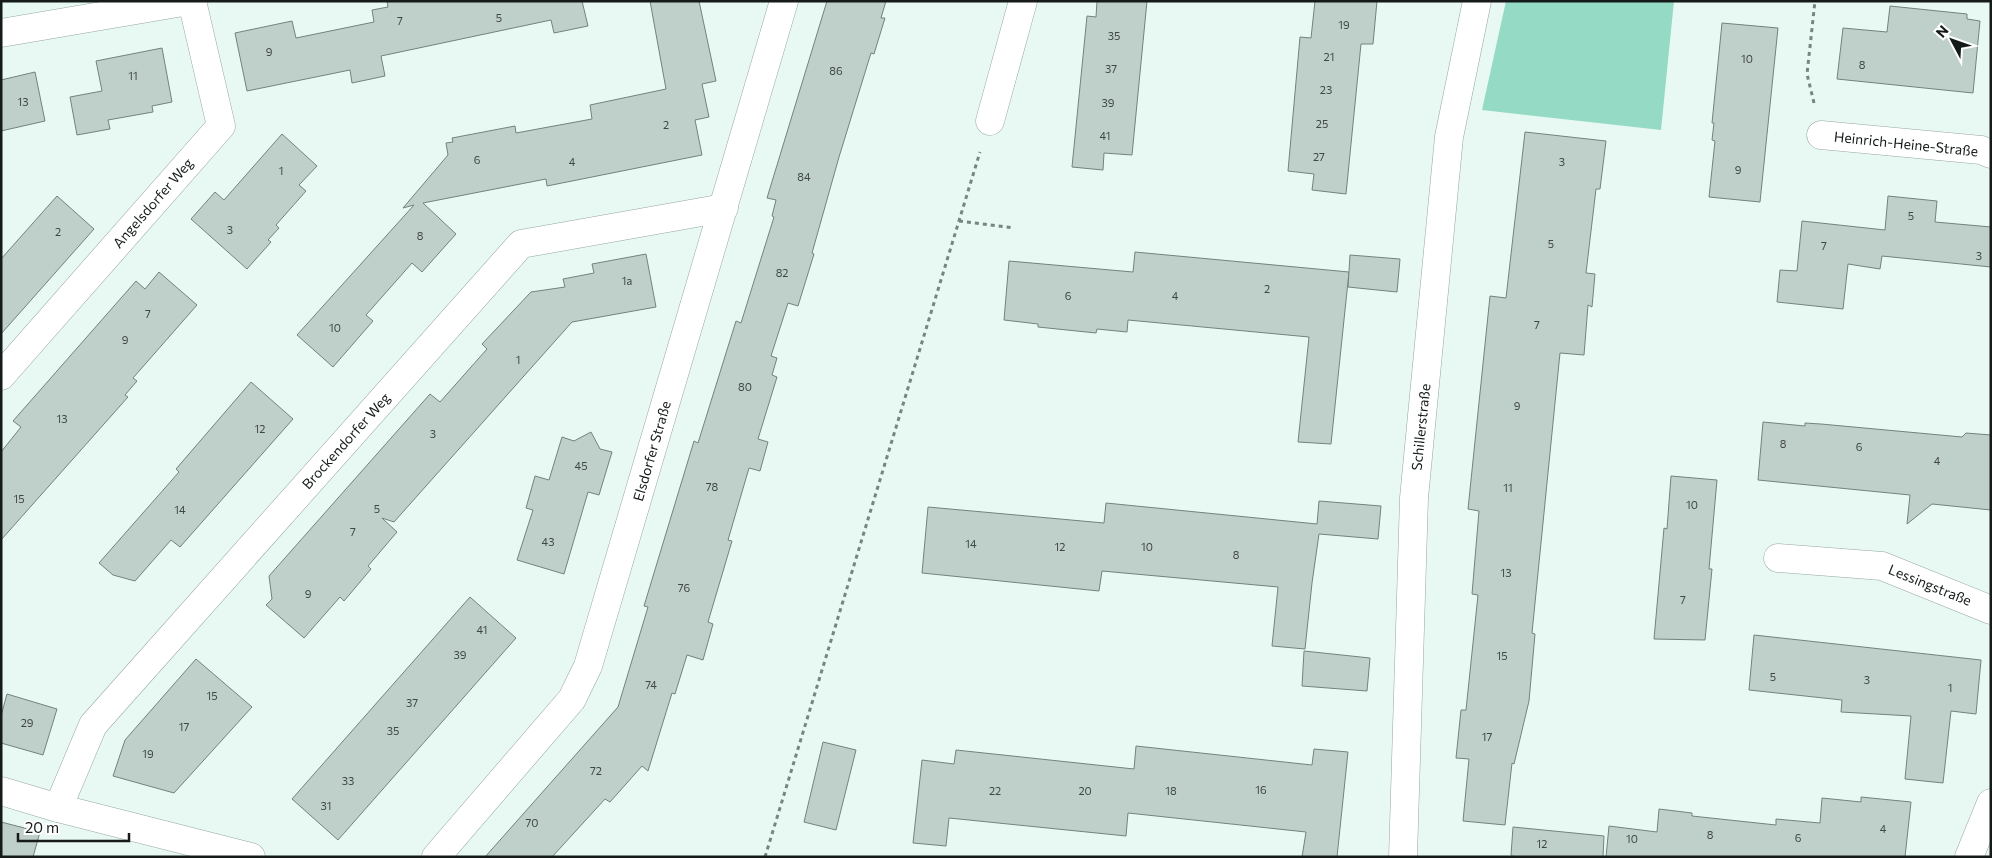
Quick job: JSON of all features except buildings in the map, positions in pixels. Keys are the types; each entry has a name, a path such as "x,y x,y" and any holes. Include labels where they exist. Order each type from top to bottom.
{"street":[{"path":"1,33 190,1"},
{"name":"Angelsdorfer Weg","path":"1,376 221,126 190,1"},
{"name":"Elsdorfer Straße","path":"436,857 572,699 588,666 784,1"},
{"path":"990,120 1023,1"},
{"name":"Schillerstraße","path":"1403,857 1414,498 1449,137 1477,1"},
{"name":"Heinrich-Heine-Straße","path":"1821,135 1981,150 1991,154"},
{"name":"Brockendorfer Weg","path":"58,808 93,725 521,244 724,208"},
{"name":"Lessingstraße","path":"1778,558 1882,566 1991,610"},
{"path":"1,791 58,808 251,857"},
{"path":"1970,857 1991,802"}],"path":[{"path":"1815,1 1806,74 1821,135"},
{"path":"765,857 990,120"},
{"path":"959,221 1014,228"}],"green space":[{"path":"1506,1 1674,1 1661,130 1482,110"}]}
